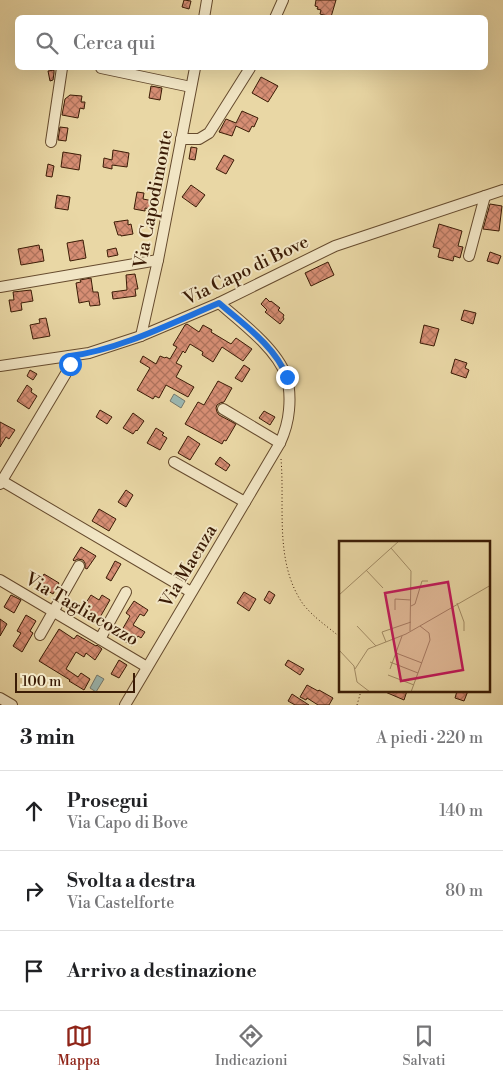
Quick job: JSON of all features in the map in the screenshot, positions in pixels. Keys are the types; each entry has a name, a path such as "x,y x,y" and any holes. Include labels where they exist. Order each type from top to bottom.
{"street":[{"path":"204,15 207,0"},
{"path":"276,15 283,0"},
{"path":"52,142 62,70"},
{"path":"110,70 191,87"},
{"name":"Via Capodimonte","path":"141,336 158,260 195,70"},
{"path":"181,139 199,139 209,133 249,70"},
{"name":"Via Capo di Bove","path":"0,366 95,351 141,336 219,303 320,252 503,190"},
{"path":"468,256 485,196"},
{"path":"0,287 158,260"},
{"name":"Via Maenza","path":"125,705 280,443 286,425 290,401 284,371 262,342 219,303"},
{"path":"70,356 68,370 1,482 191,592"},
{"path":"223,409 280,443"},
{"path":"174,462 245,502"},
{"path":"40,635 79,566"},
{"name":"Via Tagliacozzo","path":"1,584 54,612 147,666"},
{"path":"100,639 126,592"},
{"path":"0,698 12,705"}],"path":[{"path":"280,443 283,479 283,547 286,566 295,589 304,604 339,636"},
{"path":"357,705 361,692"}],"water":[{"path":"174,394 185,401 181,408 170,401"},
{"path":"97,675 104,679 96,692 90,688"}],"building":[{"path":"184,0 191,1 189,9 182,7"},
{"path":"316,0 336,0 332,15 320,14 321,10 315,6"},
{"path":"54,70 53,80 50,81 48,71"},
{"path":"261,77 278,86 268,102 252,93"},
{"path":"151,86 162,88 160,100 149,98"},
{"path":"70,95 82,96 81,102 85,102 84,109 80,108 78,118 62,115 65,99"},
{"path":"242,111 258,118 254,127 252,126 249,132 236,126 232,136 219,132 226,119 236,123"},
{"path":"60,127 68,128 66,141 58,140"},
{"path":"191,147 197,148 195,160 189,159"},
{"path":"113,150 129,153 127,167 112,165 112,169 103,167 104,158 112,160"},
{"path":"63,152 81,155 79,170 61,167"},
{"path":"224,155 234,160 226,174 216,169"},
{"path":"48,164 54,166 52,177 46,176"},
{"path":"191,185 205,195 196,207 182,197"},
{"path":"137,192 144,193 143,199 153,201 151,209 145,208 145,211 134,209"},
{"path":"57,195 70,197 68,210 55,208"},
{"path":"490,204 502,206 499,231 483,229"},
{"path":"128,220 128,225 131,224 133,234 118,235 114,222"},
{"path":"439,224 462,231 458,246 463,247 460,258 454,256 453,261 438,257 440,249 433,247"},
{"path":"83,240 86,258 70,261 67,243"},
{"path":"39,245 40,250 42,249 44,261 21,265 18,249"},
{"path":"116,248 118,255 108,257 107,250"},
{"path":"490,252 501,256 498,264 487,261"},
{"path":"328,262 334,275 311,286 305,273"},
{"path":"135,274 138,289 135,289 136,296 113,299 112,292 127,290 126,275"},
{"path":"91,278 93,292 98,292 100,305 90,306 89,301 79,303 76,283 81,282 80,280"},
{"path":"31,290 33,301 21,303 22,310 11,312 9,300 14,300 13,292"},
{"path":"266,298 280,308 278,310 284,315 284,319 280,324 265,312 267,310 261,304"},
{"path":"464,310 476,313 473,324 461,320"},
{"path":"46,318 50,336 33,339 30,325 40,323 39,319"},
{"path":"187,324 199,332 203,325 231,344 236,338 252,349 243,361 222,347 213,362 202,355 203,352 190,344 176,363 182,366 176,377 194,387 188,397 166,385 159,398 155,396 153,399 137,390 150,368 140,362 143,356 156,364 160,356 170,359 177,347 173,345"},
{"path":"424,325 439,329 434,346 420,343"},
{"path":"455,359 467,363 465,368 469,370 466,378 451,373"},
{"path":"244,365 250,369 242,382 235,378"},
{"path":"30,370 37,374 33,380 27,376"},
{"path":"218,381 232,388 224,402 217,405 217,412 236,424 226,441 224,440 222,444 185,424 198,402 204,405"},
{"path":"27,385 32,389 31,392 37,396 29,409 17,401"},
{"path":"100,410 112,417 107,424 96,417"},
{"path":"264,411 275,417 270,425 259,418"},
{"path":"133,413 144,421 133,434 123,428"},
{"path":"0,422 15,430 9,439 6,437 0,447"},
{"path":"156,428 164,433 162,435 167,438 160,450 147,443"},
{"path":"188,436 200,444 190,460 178,453"},
{"path":"220,457 230,465 226,471 215,464"},
{"path":"126,490 133,495 126,507 118,502"},
{"path":"99,509 116,519 109,531 92,521"},
{"path":"81,547 96,556 87,569 83,560 73,560"},
{"path":"115,561 121,564 111,581 106,578"},
{"path":"44,574 59,583 53,594 38,585"},
{"path":"269,591 275,595 270,604 264,600"},
{"path":"244,592 256,599 249,611 237,603"},
{"path":"11,595 21,600 14,613 4,607"},
{"path":"91,595 99,600 102,595 110,600 99,619 82,609"},
{"path":"134,601 148,610 144,616 140,614 133,625 145,632 141,638 138,636 132,646 118,637 130,616 126,613"},
{"path":"26,615 36,621 30,631 33,633 22,652 13,646 21,633 17,631"},
{"path":"0,619 7,624 0,636"},
{"path":"59,629 74,639 77,635 102,649 95,660 86,653 84,657 76,652 66,669 78,677 81,673 90,679 84,690 39,661"},
{"path":"119,660 127,665 119,678 111,674"},
{"path":"288,660 304,669 300,675 285,665"},
{"path":"307,685 333,698 329,705 318,705 307,698 306,700 300,697"},
{"path":"385,692 407,692 404,700"},
{"path":"457,692 468,692 464,701 455,698"},
{"path":"292,694 309,705 295,705 288,701"}],"route":[{"path":"70,364 70,356 95,351 141,336 219,303 266,345 281,365 287,377"}]}
